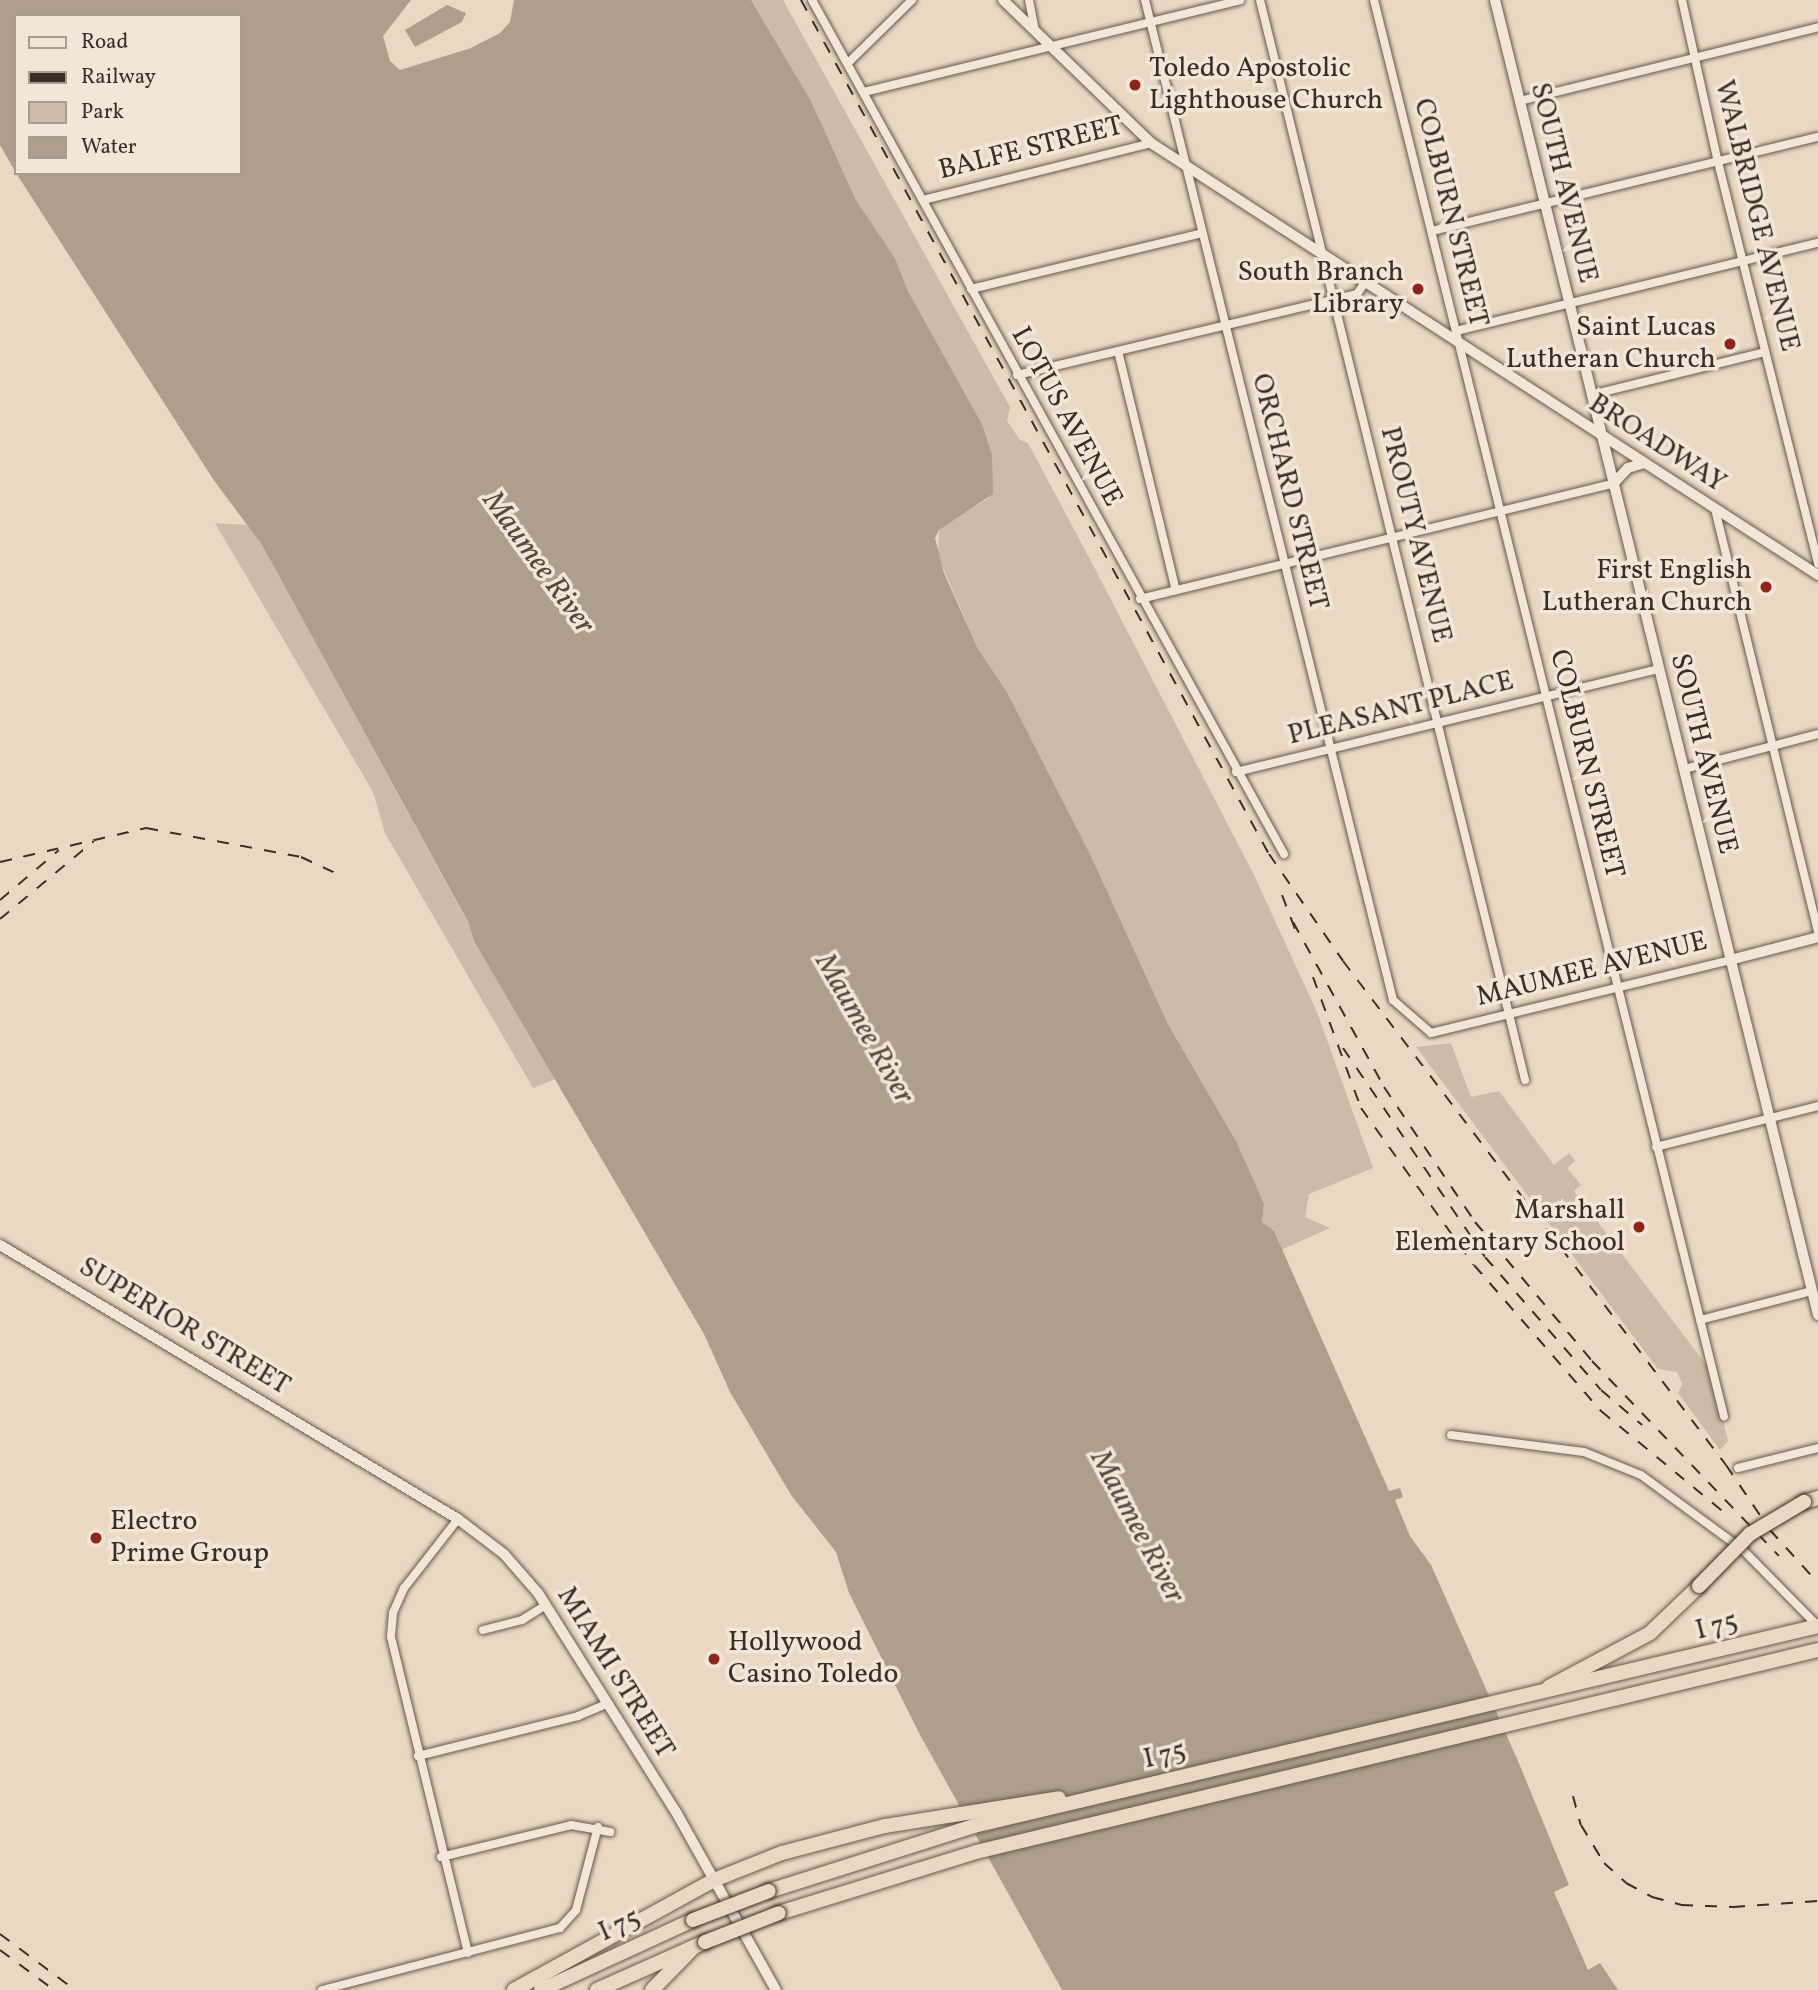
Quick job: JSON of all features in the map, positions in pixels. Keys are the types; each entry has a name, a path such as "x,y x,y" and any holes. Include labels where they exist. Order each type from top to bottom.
{"highway":[{"path":"1526,1699 1650,1633 1750,1534 1811,1500"},
{"name":"I 75","path":"541,1990 692,1920 769,1891 928,1839 1526,1699 1818,1626"},
{"name":"I 75","path":"597,1990 779,1913 929,1866 1814,1651"},
{"path":"514,1990 714,1880 818,1842 909,1822 1171,1780"},
{"path":"652,1990 699,1945"}],"street":[{"name":"LOTUS AVENUE","path":"812,0 1283,854"},
{"path":"848,63 912,0"},
{"name":"BROADWAY","path":"1003,0 1151,143 1818,575"},
{"path":"1028,0 1036,33"},
{"name":"ORCHARD STREET","path":"1145,0 1391,995"},
{"path":"864,92 1240,0"},
{"name":"PROUTY AVENUE","path":"1260,0 1525,1080"},
{"name":"COLBURN STREET","path":"1374,0 1724,1416"},
{"name":"SOUTH AVENUE","path":"1495,0 1818,1315"},
{"name":"WALBRIDGE AVENUE","path":"1682,0 1717,162 1818,564"},
{"path":"1520,101 1818,27"},
{"path":"1432,231 1818,137"},
{"name":"BALFE STREET","path":"923,200 1151,143"},
{"path":"971,289 1202,233"},
{"path":"1455,331 1818,243"},
{"path":"1017,375 1357,294 1366,282"},
{"path":"1118,351 1176,590"},
{"path":"1591,395 1765,352"},
{"path":"1140,599 1613,484 1628,468 1644,463"},
{"path":"1715,509 1818,935"},
{"name":"PLEASANT PLACE","path":"1237,772 1658,669"},
{"path":"1684,769 1818,734"},
{"name":"MAUMEE AVENUE","path":"1391,995 1415,1024 1431,1033 1730,960 1818,935"},
{"path":"1656,1147 1818,1106"},
{"name":"SUPERIOR STREET","path":"0,1245 342,1450"},
{"path":"1700,1320 1812,1291"},
{"path":"1451,1435 1584,1452 1641,1475 1743,1550 1818,1626"},
{"path":"1738,1468 1818,1448"},
{"name":"MIAMI STREET","path":"342,1450 458,1518 504,1554 546,1605 714,1880 776,1990"},
{"path":"458,1518 407,1583 391,1621 393,1658 468,1953"},
{"path":"483,1630 522,1620 546,1605"},
{"path":"418,1756 578,1716 608,1703"},
{"path":"442,1857 559,1828 598,1827 610,1832"},
{"path":"322,1990 553,1931 569,1922 598,1827"}],"green space":[{"path":"751,0 783,0 1010,407 1007,421 1020,440 1028,443 1094,567 1253,873 1317,1012 1373,1168 1309,1194 1305,1217 1330,1228 1281,1250 1274,1231 1262,1222 1264,1204 1223,1119 1168,1024 1091,856 1007,692 978,649 938,556 939,529 989,498 982,424 908,291 895,258 856,200 810,99"},
{"path":"215,523 247,525 262,545 468,923 474,941 556,1079 533,1088 385,833 373,792"},
{"path":"1451,1043 1471,1097 1499,1091 1554,1165 1569,1153 1575,1161 1567,1168 1581,1185 1574,1191 1711,1371 1728,1441 1720,1450 1678,1393 1682,1384 1677,1372 1658,1369 1416,1047"}],"water":[{"name":"Maumee River","path":"0,0 411,0 383,36 390,61 400,70 471,48 500,33 510,22 514,0 751,0 810,99 856,200 895,258 908,291 982,424 992,455 993,494 939,530 935,538 944,573 978,649 1007,692 1091,856 1168,1024 1237,1143 1264,1204 1262,1222 1274,1231 1389,1491 1400,1488 1403,1497 1395,1500 1410,1536 1431,1565 1518,1761 1569,1885 1554,1892 1588,1970 1600,1963 1618,1990 1062,1990 920,1735 849,1593 836,1552 791,1495 730,1392 704,1334 474,941 468,922 262,545 213,479 17,175 242,175 242,14 14,14 14,170 0,145"},
{"path":"447,5 466,13 462,22 415,47 405,30"}],"railway":[{"path":"801,0 1269,854 1343,961 1726,1465 1770,1530 1818,1583"},
{"path":"0,862 146,828 301,857 344,877"},
{"path":"0,919 94,841"},
{"path":"0,900 59,850"},
{"path":"1282,895 1296,931"},
{"path":"1293,922 1384,1087 1475,1222 1592,1361 1779,1556"},
{"path":"1313,977 1361,1108 1474,1265 1601,1411 1721,1510"},
{"path":"1343,1048 1485,1257 1601,1390 1642,1425"},
{"path":"1573,1796 1581,1825 1604,1863 1626,1883 1652,1897 1681,1905 1733,1907 1818,1901"},
{"path":"0,1934 75,1990"},
{"path":"0,1950 54,1990"}],"place":[{"name":"Toledo Apostolic Lighthouse Church","path":"1135,85"},
{"name":"South Branch Library","path":"1418,289"},
{"name":"Saint Lucas Lutheran Church","path":"1730,344"},
{"name":"First English Lutheran Church","path":"1766,587"},
{"name":"Marshall Elementary School","path":"1639,1227"},
{"name":"Electro Prime Group","path":"96,1538"},
{"name":"Hollywood Casino Toledo","path":"714,1659"}]}
